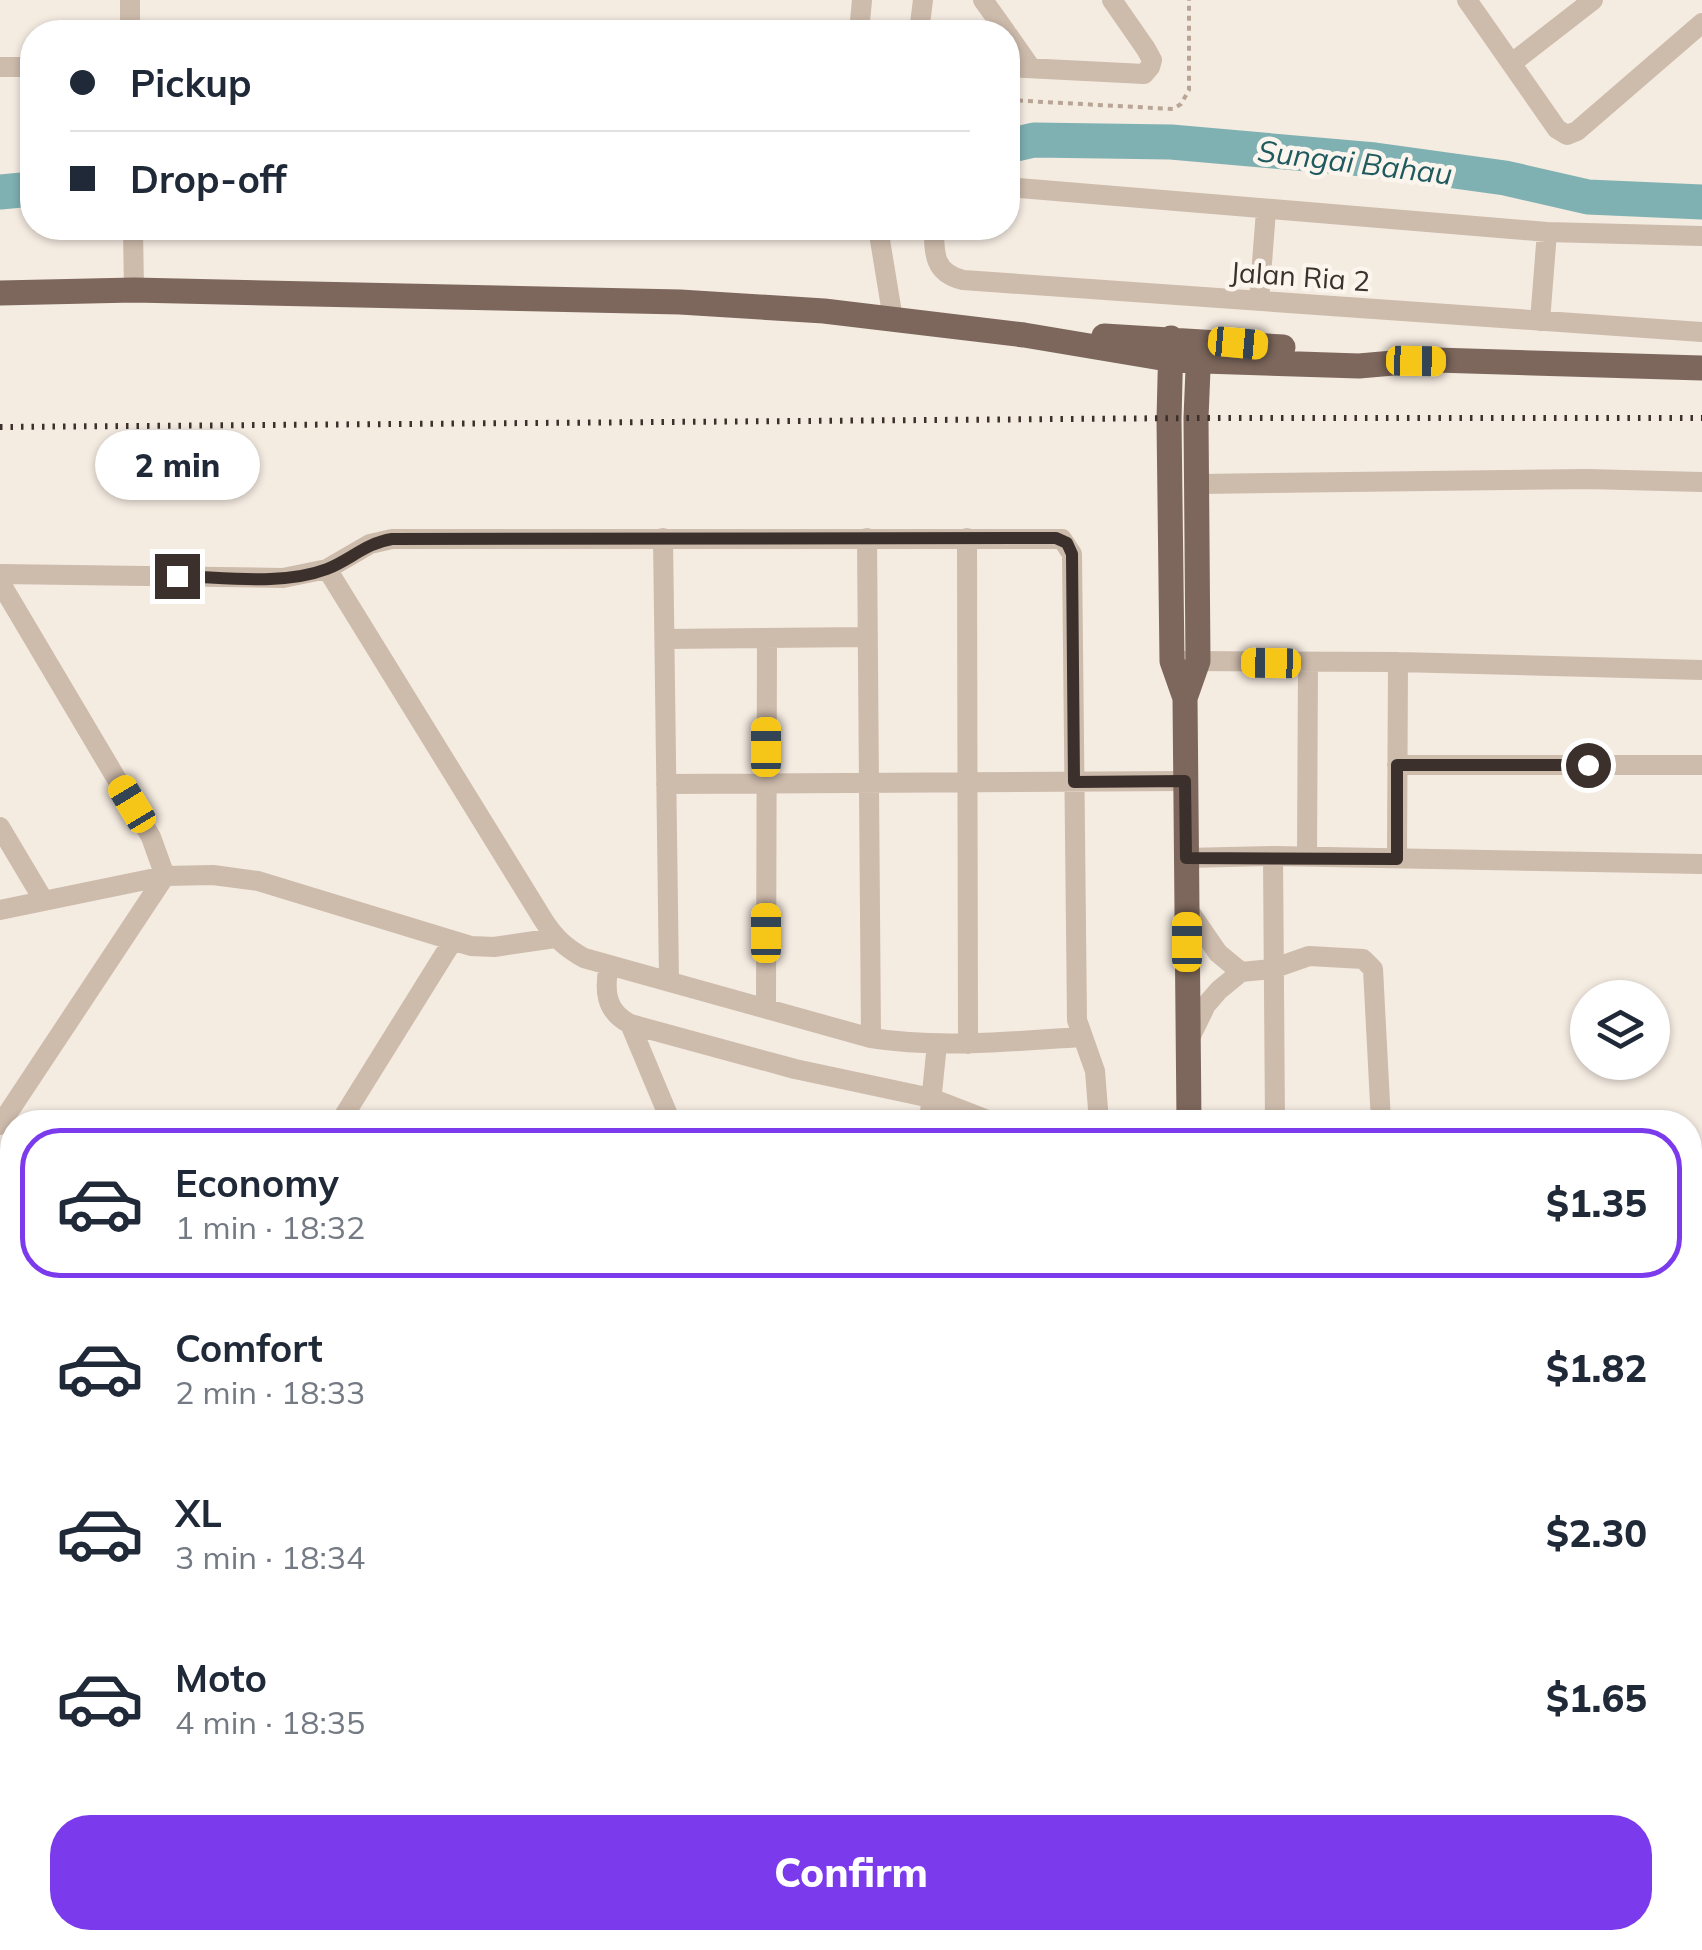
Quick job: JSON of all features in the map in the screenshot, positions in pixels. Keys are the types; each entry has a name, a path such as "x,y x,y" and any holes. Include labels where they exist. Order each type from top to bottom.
{"main road":[{"path":"0,293 134,290 680,302 824,311 1024,336 1185,350 1702,368"},
{"path":"1185,350 1196,418 1198,484 1184,698 1189,1110"},
{"path":"1185,350 1169,420 1185,661"}],"street":[{"path":"1020,67 1139,75 1148,71 1152,60 1146,48 1112,0"},
{"path":"1467,0 1566,135 1578,131 1702,23"},
{"path":"1512,63 1593,0"},
{"path":"1020,52 1031,68"},
{"path":"1020,187 1547,232 1702,236"},
{"path":"1258,301 1266,210"},
{"path":"1540,321 1547,232"},
{"path":"133,240 134,290"},
{"path":"880,240 893,319"},
{"name":"Jalan Ria 2","path":"934,240 938,265 953,278 1702,332"},
{"path":"1198,484 1587,479 1702,482"},
{"path":"664,538 668,981"},
{"path":"867,538 871,1038"},
{"path":"967,538 968,1044"},
{"path":"165,876 151,837 7,608 0,578 283,578 327,569 370,544 392,539 1056,538 1070,548 1076,1012 1096,1078 1098,1110"},
{"path":"327,569 555,938 584,958 871,1038 968,1044 1082,1037"},
{"path":"665,639 868,637"},
{"path":"766,1008 767,638"},
{"path":"1185,661 1702,670"},
{"path":"1397,859 1398,662"},
{"path":"1307,857 1308,664"},
{"path":"1397,765 1702,765"},
{"path":"666,784 1185,781"},
{"path":"0,828 44,901"},
{"path":"1272,856 1275,1110"},
{"path":"1186,858 1702,864"},
{"path":"0,910 165,876 214,875 258,881 452,942 494,946 555,938"},
{"path":"10,1110 165,876"},
{"path":"1187,908 1218,952 1242,972"},
{"path":"347,1110 452,942"},
{"path":"1188,1042 1206,1005 1242,972 1272,969 1309,956 1364,958 1373,969 1380,1110"},
{"path":"609,965 606,996 614,1013 630,1024 795,1069 931,1098 962,1110"},
{"path":"630,1024 666,1110"},
{"path":"930,1110 937,1044"}],"waterway":[{"name":"Sungai Bahau","path":"1020,143 1034,140 1171,142 1375,160 1505,178 1588,197 1702,202"},
{"name":"Sungai Bahau","path":"0,192 20,190"}],"railway":[{"path":"0,427 1702,418"}],"route":[{"path":"177,576 283,578 327,569 370,544 392,539 1056,538 1067,543 1072,554 1074,782 1185,781 1186,858 1397,859 1397,765 1588,765"}]}
